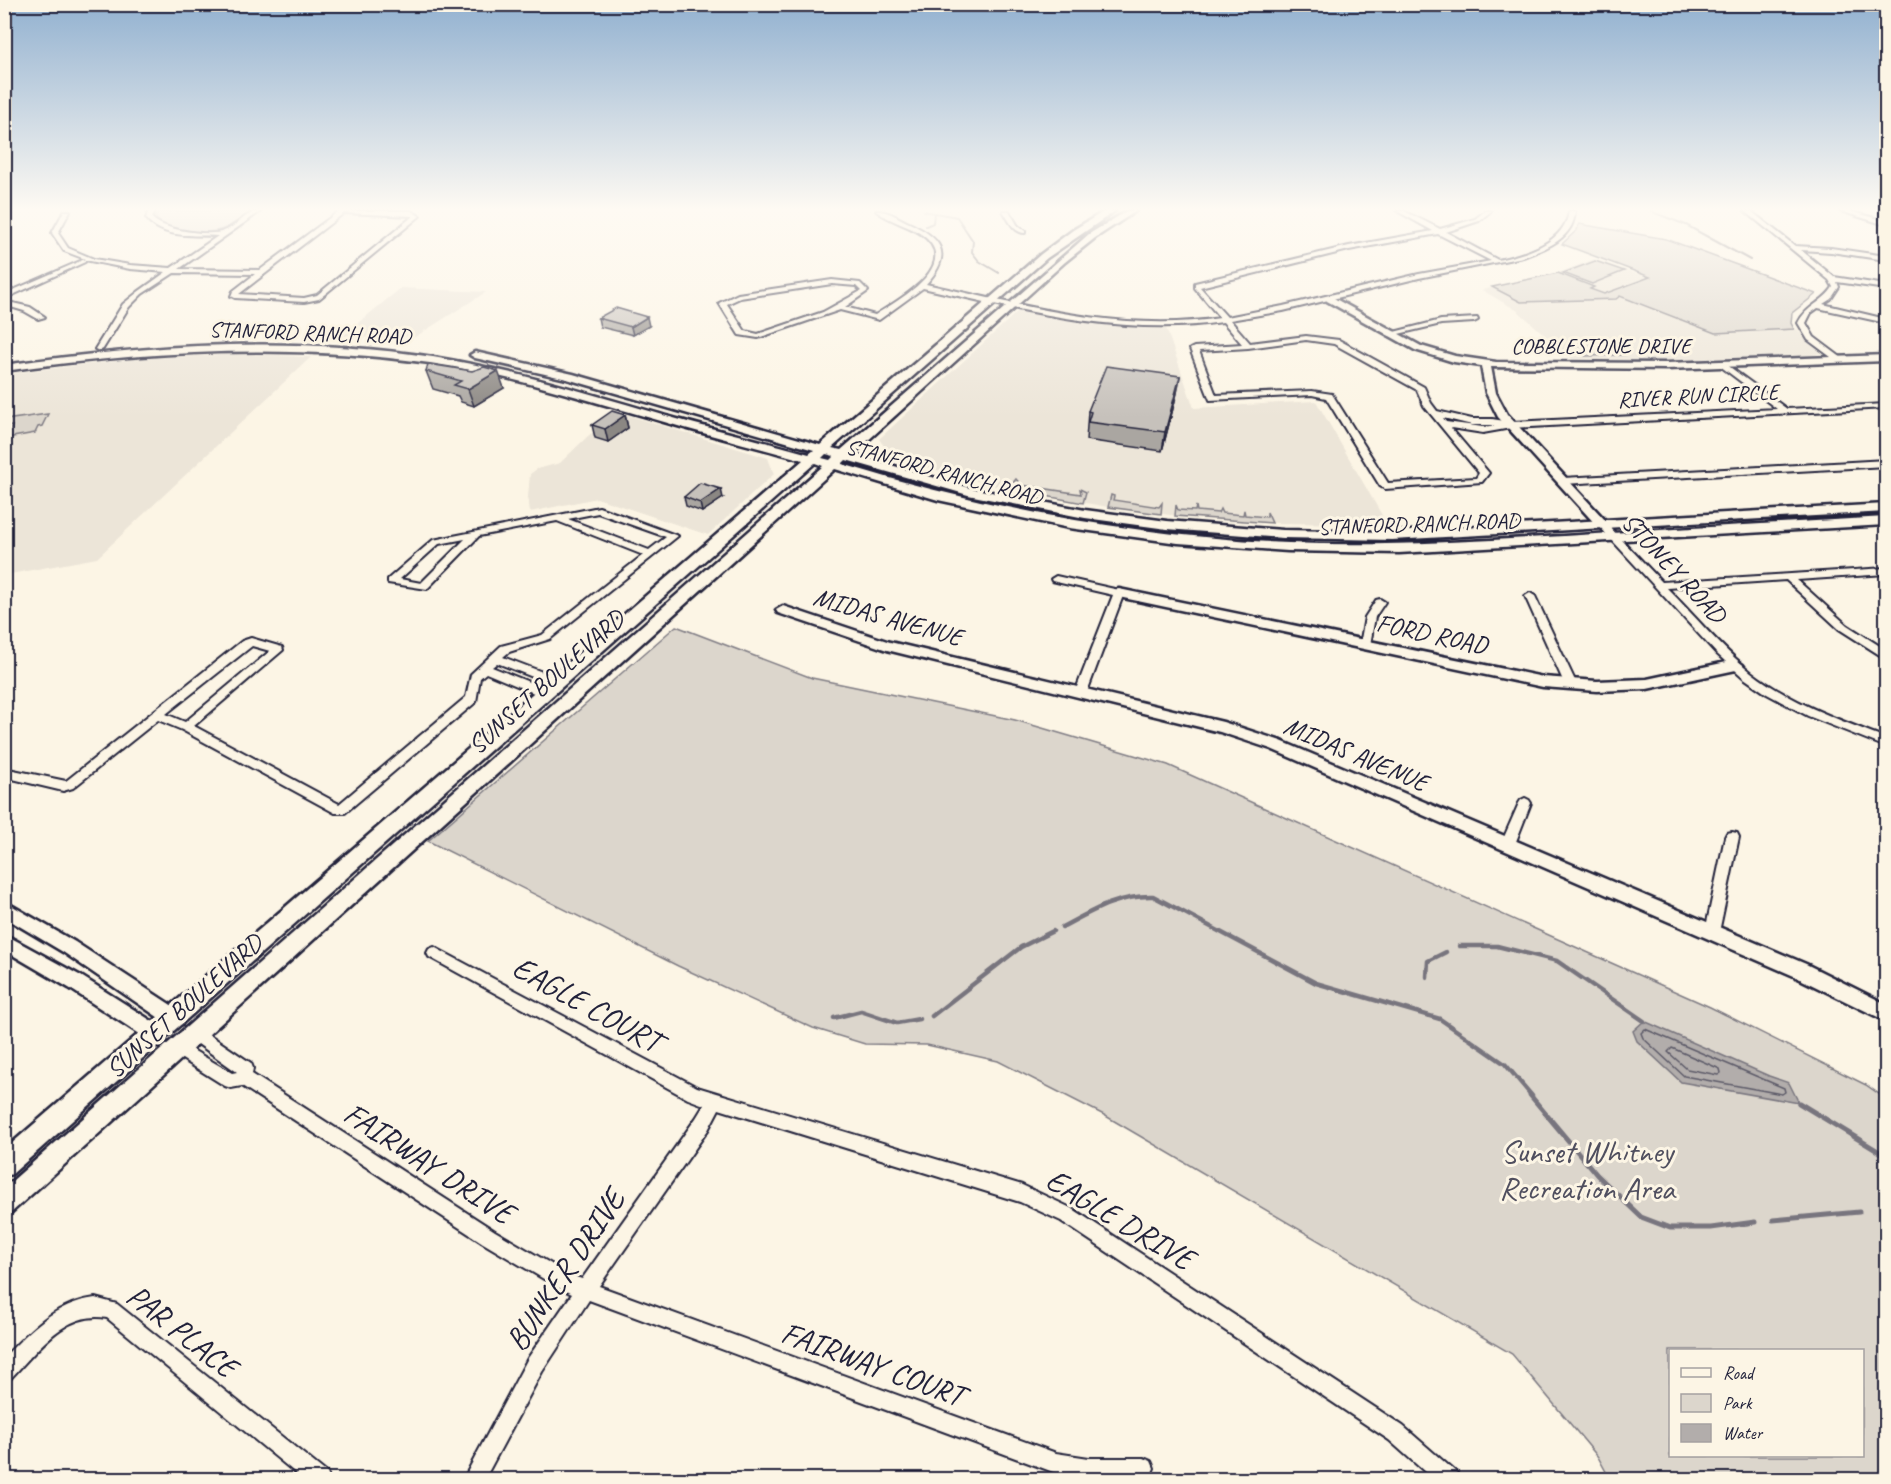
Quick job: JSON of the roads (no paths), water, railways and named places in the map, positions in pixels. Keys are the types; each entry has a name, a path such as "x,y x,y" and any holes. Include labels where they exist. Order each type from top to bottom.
{"main road":[{"name":"SUNSET BOULEVARD","path":"4,1204 196,1034 834,456 1018,280"},
{"name":"SUNSET BOULEVARD","path":"834,456 1040,280"},
{"name":"STANFORD RANCH ROAD","path":"8,364 141,345 231,340 368,343 473,355 569,376 834,456 968,490 1092,515 1221,530 1344,536 1435,534 1887,508"},
{"name":"STANFORD RANCH ROAD","path":"95,353 298,349 389,355 492,370 813,459 834,456 959,502 1046,520 1132,534 1253,546 1351,549 1444,547 1887,521"},
{"path":"492,370 509,368 555,379 569,376"},
{"path":"572,392 584,388 615,394 626,392"},
{"name":"SUNSET BOULEVARD","path":"4,1166 813,459"},
{"path":"1046,520 1092,515 1132,534"},
{"path":"175,1018 196,1034"},
{"path":"156,1034 179,1048"}],"street":[{"path":"4,297 41,280"},
{"path":"95,353 133,299 158,280"},
{"path":"250,280 235,292 235,296 304,300 319,297 339,280"},
{"path":"842,306 863,292 864,288 849,283 825,283 738,296 723,303 740,331 751,336 842,306 879,316 926,280"},
{"path":"1213,280 1197,284 1197,287 1223,321 1248,346"},
{"path":"921,285 1070,316 1117,322 1160,324 1223,321 1330,299 1403,280"},
{"path":"1833,280 1836,287 1833,293 1805,314 1803,327 1811,338 1838,358"},
{"path":"1841,280 1887,287"},
{"name":"COBBLESTONE DRIVE","path":"1330,299 1390,334 1429,352 1486,364 1634,367 1887,358"},
{"path":"4,303 27,309 41,317"},
{"path":"1816,305 1887,321"},
{"path":"1390,334 1441,322 1474,320"},
{"path":"1306,338 1336,342 1421,389 1427,405 1434,413 1484,473 1479,480 1385,486 1329,396 1312,393 1213,398 1194,349 1248,346 1306,338"},
{"name":"STONEY ROAD","path":"1486,364 1493,400 1511,425 1736,665 1790,702 1887,743"},
{"path":"1723,364 1785,411"},
{"name":"RIVER RUN CIRCLE","path":"1511,425 1887,406"},
{"path":"1434,413 1472,422 1511,425"},
{"path":"1444,424 1483,430 1511,425"},
{"path":"1563,481 1887,463"},
{"path":"157,715 186,728 340,810 472,699 473,682 495,658 510,646 546,637 673,536 599,510 556,518 476,534 436,542 392,581 423,587 476,534"},
{"path":"556,518 651,554"},
{"path":"1659,585 1887,571"},
{"path":"1788,577 1843,627 1887,655"},
{"path":"1056,579 1119,592 1081,692"},
{"name":"FORD ROAD","path":"1119,592 1514,677 1571,685 1647,684 1736,665"},
{"path":"1530,596 1571,685"},
{"path":"1365,645 1370,617 1380,602"},
{"name":"MIDAS AVENUE","path":"783,610 887,646 1223,727 1250,736 1309,758 1712,932 1887,1012"},
{"path":"4,772 63,786 69,785 246,644 250,642 278,651 186,728"},
{"path":"495,658 551,688"},
{"path":"484,668 551,688"},
{"path":"1508,844 1525,803"},
{"path":"1712,932 1732,837"},
{"path":"4,909 69,947 175,1018"},
{"path":"4,941 75,982 156,1034"},
{"name":"EAGLE COURT","path":"435,953 678,1086 715,1100"},
{"name":"FAIRWAY DRIVE","path":"196,1034 245,1068 244,1078"},
{"name":"FAIRWAY DRIVE","path":"179,1048 231,1081 244,1078 525,1260 586,1290"},
{"name":"BUNKER DRIVE","path":"473,1479 535,1365 702,1124 715,1100"},
{"name":"EAGLE DRIVE","path":"715,1100 1022,1194 1067,1215 1396,1433 1450,1479"},
{"name":"FAIRWAY COURT","path":"586,1290 1056,1463 1084,1469 1115,1471 1144,1468"},
{"name":"PAR PLACE","path":"4,1371 48,1327 64,1315 81,1307 98,1305 111,1310 320,1479"}],"water":[{"path":"1644,1021 1789,1083 1799,1103 1681,1082 1637,1041 1633,1031"}],"waterway":[{"path":"1062,927 1117,901 1153,896 1316,983 1440,1019 1505,1064 1532,1096"},
{"path":"932,1016 1021,947 1053,931"},
{"path":"1459,946 1497,946 1557,961 1644,1021"},
{"path":"1427,977 1428,961 1446,952"},
{"path":"834,1018 861,1011 897,1023 919,1019"},
{"path":"1530,1095 1597,1175 1641,1217 1670,1228 1711,1228 1755,1222"},
{"path":"1799,1103 1886,1156"},
{"path":"1773,1220 1859,1212"}],"park label":[{"name":"Sunset Whitney Recreation Area","path":"1587,1170"}]}
